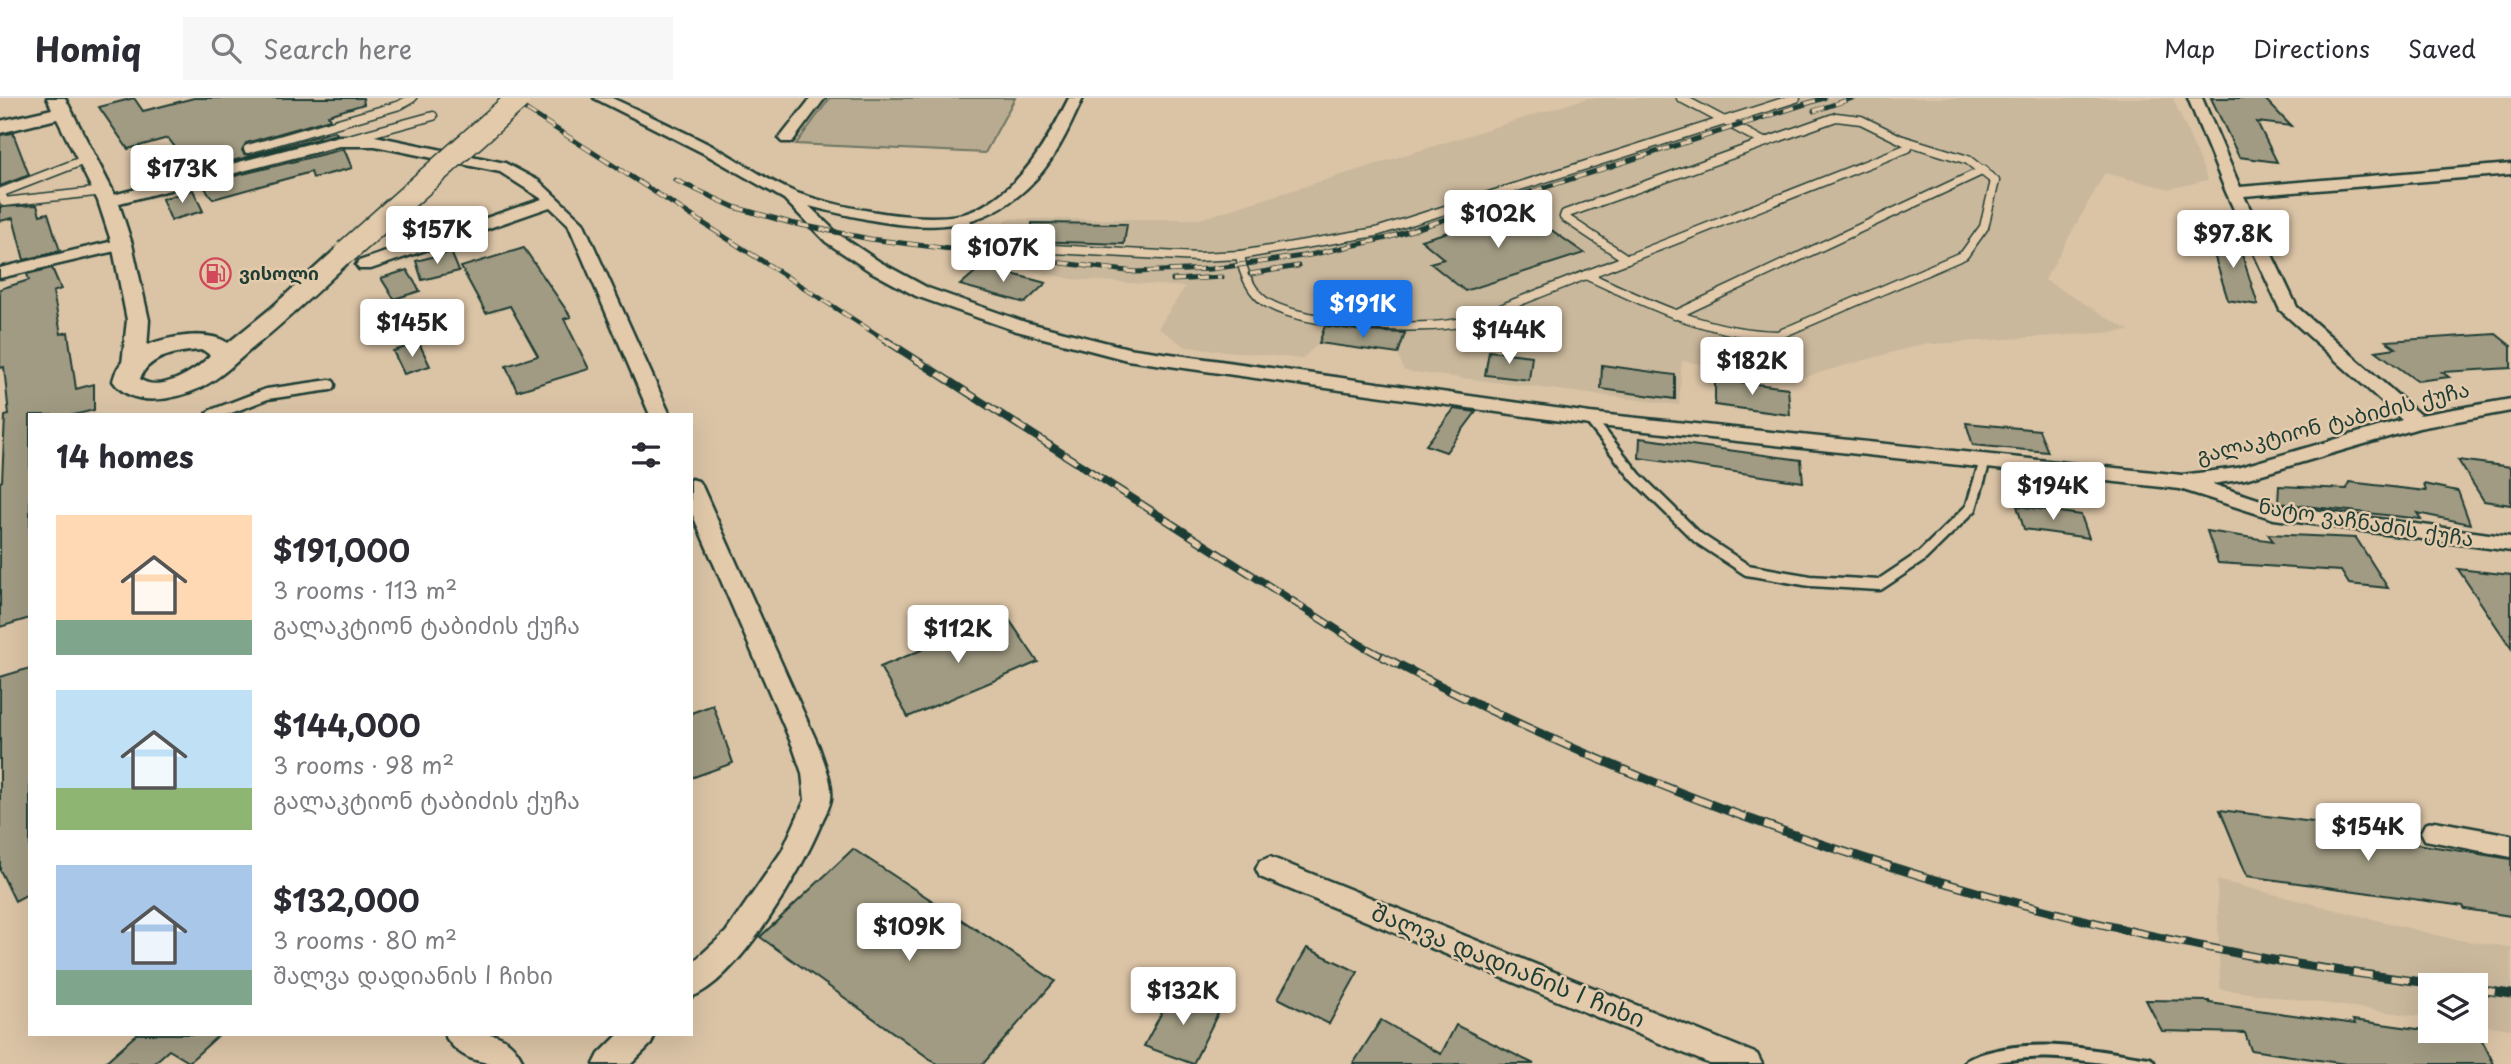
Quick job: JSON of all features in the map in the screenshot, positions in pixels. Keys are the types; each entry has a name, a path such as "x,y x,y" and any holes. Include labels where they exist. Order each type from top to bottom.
{"main road":[{"path":"160,413 279,314 355,259 519,98"},
{"path":"203,342 220,349 223,355 216,366 178,387 142,403 134,388 126,381 126,376 134,364 172,345 203,342 279,314"},
{"path":"467,1036 502,1064"}],"street":[{"name":"გალაკტიონ ტაბიძის ქუჩა","path":"601,98 712,152 790,195 832,238 874,266 922,292 1019,326 1127,354 1590,419 2182,482 2238,474 2416,422 2511,405"},
{"path":"787,139 818,98"},
{"path":"790,195 879,216 918,220 960,219 993,206 1028,178 1048,151 1076,98"},
{"path":"2195,98 2234,192 2289,310 2416,422"},
{"path":"0,127 59,105 106,196 122,244 138,320 134,364"},
{"path":"106,196 339,142 375,141 505,168 554,201 575,222 659,413"},
{"path":"2234,192 2511,169"},
{"path":"355,259 554,201"},
{"path":"0,273 122,244"},
{"path":"138,320 154,335 172,345"},
{"name":"ნატო ვაჩნაძის ქუჩა","path":"2182,482 2274,512 2511,544"},
{"path":"693,491 806,747 815,773 818,800 786,868 736,941 693,982"},
{"path":"2435,832 2511,846"},
{"name":"შალვა დადიანის I ჩიხი","path":"1270,869 1746,1064"},
{"path":"610,1064 638,1036"}],"lane":[{"path":"248,149 400,105 412,98"},
{"path":"1681,98 1764,142"},
{"path":"960,219 967,223 982,245 1198,257 1240,255 1376,232 1796,98"},
{"path":"339,142 433,116"},
{"path":"1586,275 1717,331 1749,337 1778,335 1964,255 1984,228 1995,181 1968,160 1903,140 1861,120 1836,117 1565,214 1564,217 1628,259"},
{"path":"1240,255 1241,265 1257,294 1269,304 1289,313 1408,328 1432,328 1466,322 1908,148 1908,144 1903,140"},
{"path":"87,159 2,195 4,202 106,196"},
{"path":"1675,315 1984,170"},
{"path":"217,413 267,394 330,385"},
{"path":"1590,419 1636,477 1698,538 1747,570 1810,581 1879,585 1921,557 1971,508 1985,461"},
{"path":"1971,1064 1992,1054 2034,1048 2148,1064"}],"shaded area":[{"path":"830,98 1015,98 985,153 796,144"},
{"path":"1588,98 2173,98 2208,180 2169,189 2105,173 2045,280 2130,331 1919,345 1797,379 1682,361 1679,405 1404,371 1398,354 1319,343 1302,359 1186,347 1158,328 1185,287 1072,279 977,260 1006,219 1200,219"},
{"path":"2217,880 2452,939 2511,947 2511,1029 2488,1026 2488,973 2418,973 2418,1016 2220,989"}],"building":[{"path":"134,98 143,111 194,98 363,98 364,104 328,115 330,119 246,143 242,150 244,154 250,155 335,131 337,134 193,171 168,138 128,149 99,107"},
{"path":"2211,98 2264,98 2291,126 2257,122 2277,162 2239,157"},
{"path":"13,133 29,175 0,186 0,135"},
{"path":"344,149 352,168 313,178 311,172 213,199 202,184"},
{"path":"193,190 203,211 171,220 162,199"},
{"path":"37,205 40,215 48,213 60,251 24,260 13,218 0,221 0,207"},
{"path":"1523,210 1584,253 1465,291 1430,263 1444,259 1421,240"},
{"path":"1032,223 1127,224 1124,244 1031,241"},
{"path":"2208,235 2237,239 2258,305 2228,300"},
{"path":"524,248 571,317 564,319 589,369 517,391 506,366 538,356 510,306 486,313 461,267"},
{"path":"451,252 459,271 422,280 416,261"},
{"path":"982,266 1046,283 1025,303 960,285"},
{"path":"52,268 61,289 53,292 61,334 68,332 76,389 94,384 94,410 82,413 28,413 28,619 0,627 0,482 5,416 9,415 4,367 0,368 0,289 29,280 27,274"},
{"path":"407,270 420,291 394,299 381,278"},
{"path":"1325,326 1405,333 1398,354 1319,343"},
{"path":"2496,334 2511,346 2511,368 2442,372 2449,377 2417,381 2376,351 2396,348 2386,341"},
{"path":"419,343 430,366 404,374 393,351"},
{"path":"1489,351 1532,356 1529,380 1485,375"},
{"path":"1602,365 1675,375 1675,399 1601,389"},
{"path":"1715,379 1788,388 1790,415 1715,405"},
{"path":"1454,409 1476,412 1446,452 1426,445"},
{"path":"1966,423 2039,430 2048,452 1973,445"},
{"path":"1640,438 1801,460 1803,482 1639,458"},
{"path":"2458,460 2511,467 2511,505 2484,501"},
{"path":"2349,482 2426,491 2424,484 2458,491 2470,524 2417,513 2421,519 2278,503 2279,486 2347,489"},
{"path":"2017,506 2081,515 2089,538 2024,529"},
{"path":"2207,531 2273,541 2268,534 2356,538 2388,588 2349,584 2341,571 2218,563"},
{"path":"2458,569 2511,575 2511,648"},
{"path":"1006,615 1038,662 908,717 880,667"},
{"path":"28,669 28,894 15,901 0,870 0,677"},
{"path":"713,705 733,763 693,777 693,712"},
{"path":"2220,810 2382,831 2386,839 2511,859 2511,916 2465,909 2463,906 2247,876"},
{"path":"853,849 1055,981 983,1064 937,1064 760,937"},
{"path":"1307,948 1358,972 1329,1024 1278,998"},
{"path":"1174,989 1221,1007 1193,1064 1144,1046"},
{"path":"2146,1000 2209,1001 2355,1024 2353,1020 2418,1029 2418,1043 2484,1043 2494,1064 2346,1064 2251,1050 2245,1033 2162,1031"},
{"path":"1381,1020 1441,1054 1456,1025 1534,1064 1353,1064"},
{"path":"135,1036 218,1036 189,1062 169,1050 153,1064 103,1064"}],"railway":[{"path":"508,98 890,343"},
{"path":"675,180 734,207 791,223 870,239 1135,272 1211,269 1310,255 1387,238 1824,98"},
{"path":"1814,111 1853,98"},
{"path":"1250,274 1298,266"},
{"path":"1173,280 1222,277"},
{"path":"887,341 1385,658"},
{"path":"1382,656 1591,756 1808,840 1919,875 2030,907 2143,934 2257,957 2418,981"},
{"path":"2488,991 2511,994"}],"place":[{"name":"ვისოლი","path":"216,274"}]}
